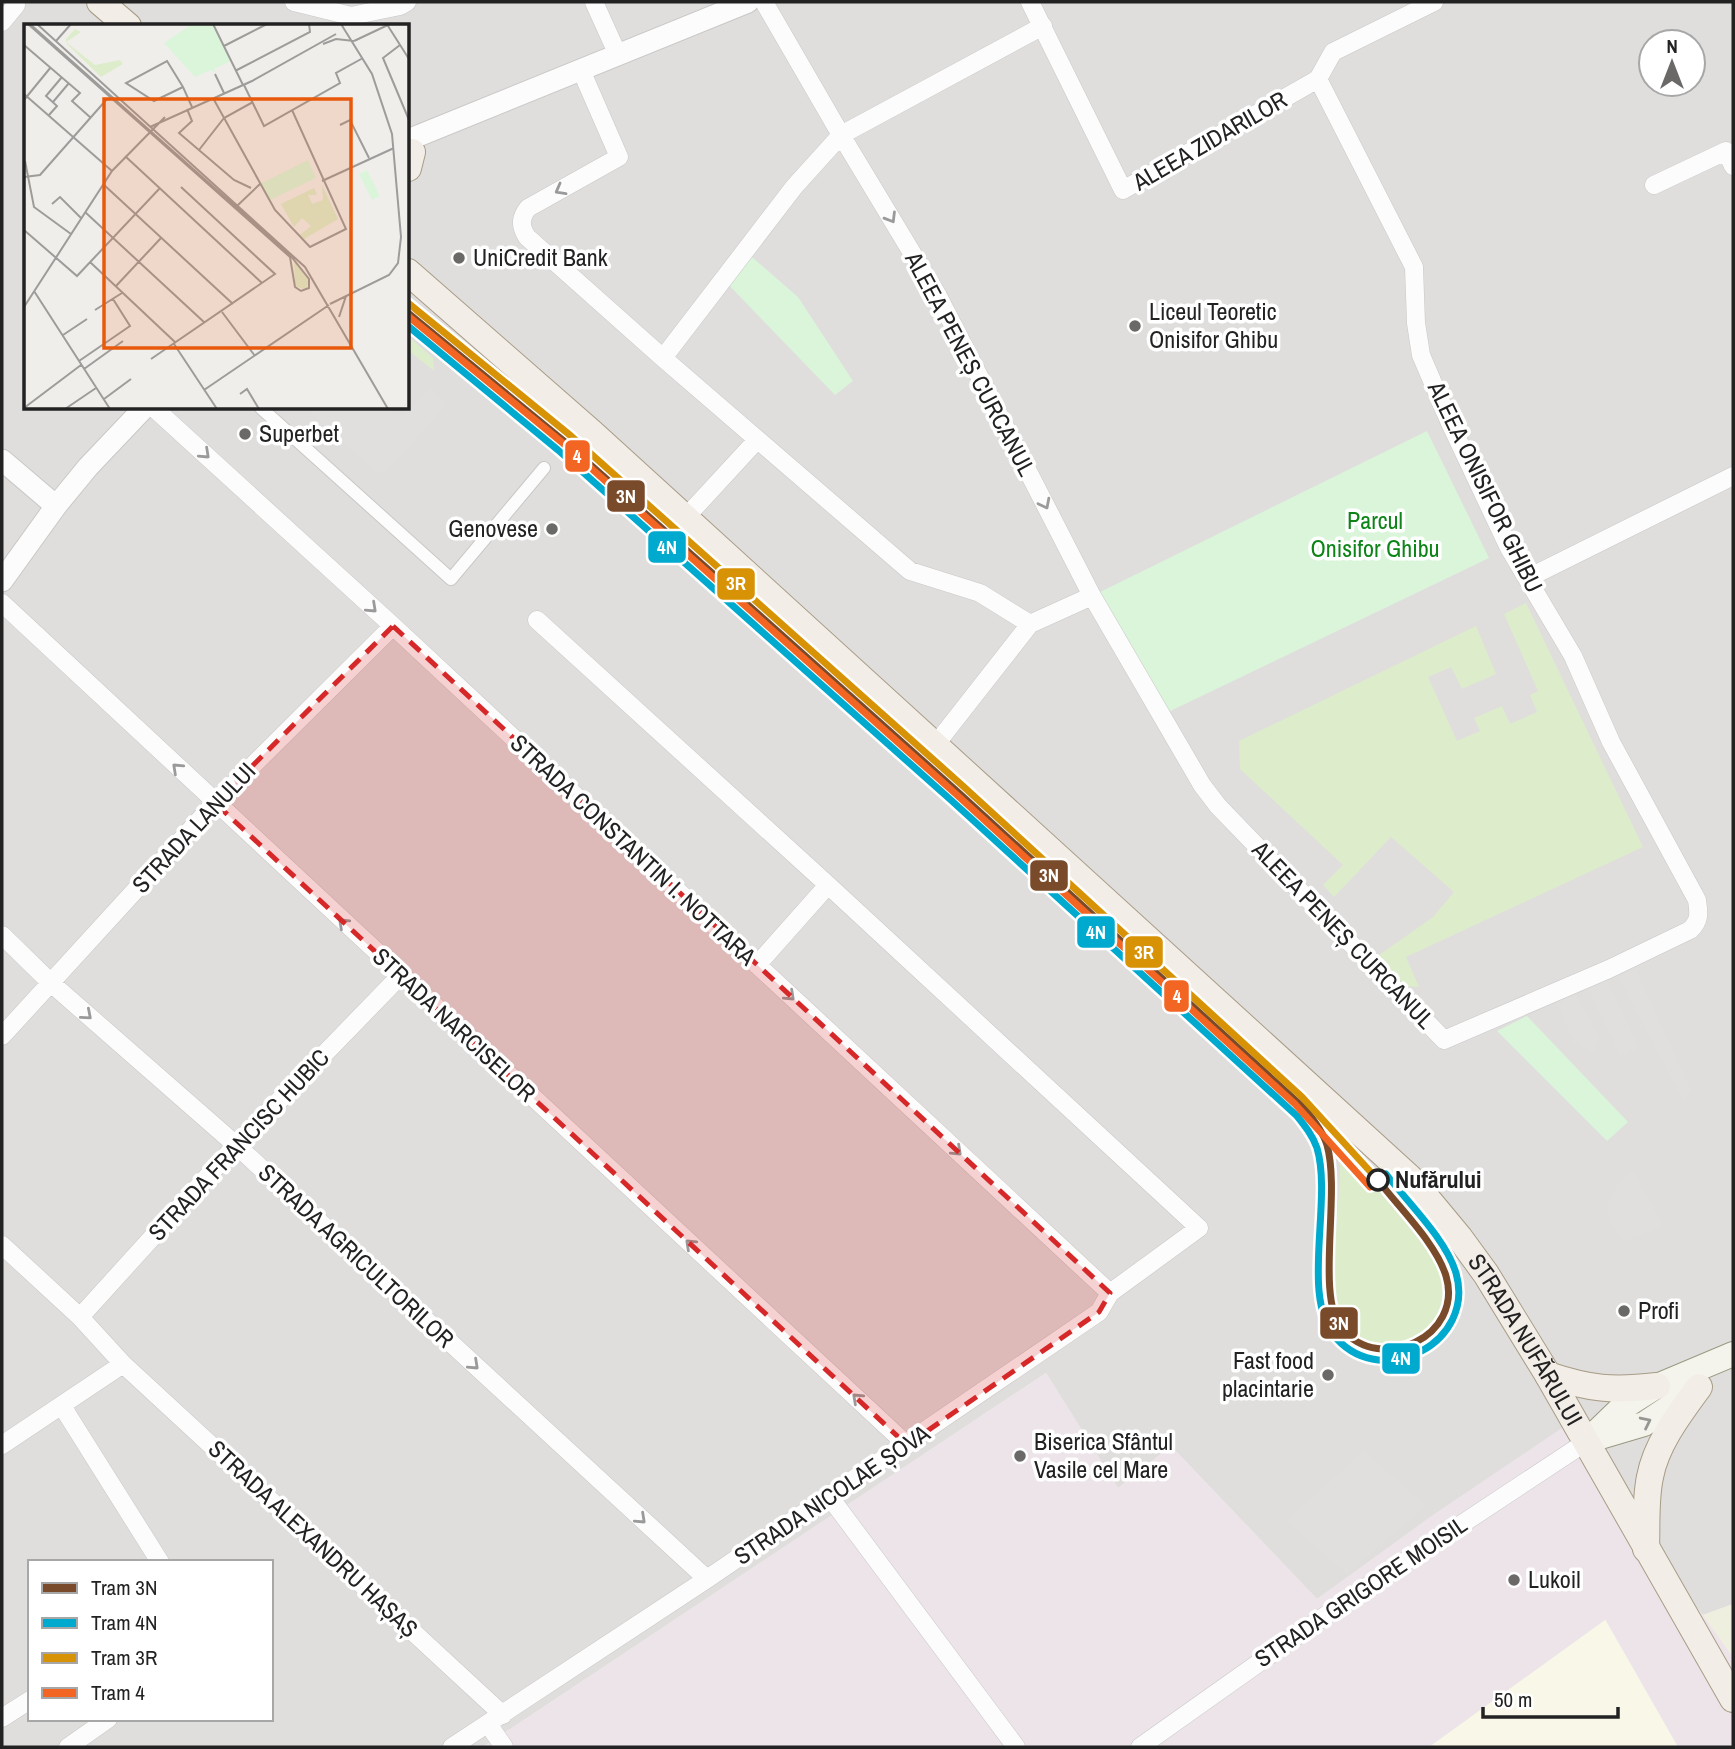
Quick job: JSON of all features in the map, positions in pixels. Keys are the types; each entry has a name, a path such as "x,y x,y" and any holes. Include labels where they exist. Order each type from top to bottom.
{"main road":[{"path":"100,2 126,24"},
{"path":"410,256 446,293 459,318"},
{"name":"STRADA NUFĂRULUI","path":"410,274 686,517 1410,1178 1486,1274 1548,1375 1733,1699"},
{"path":"1586,1442 1619,1410 1657,1386 1729,1355"},
{"path":"1646,1549 1647,1500 1652,1466 1669,1432 1699,1387 1729,1355"},
{"path":"1548,1375 1574,1384 1607,1390 1657,1386"},
{"path":"1586,1442 1644,1424 1699,1387"}],"street":[{"path":"294,2 351,16 400,6 407,2"},
{"path":"594,2 618,55"},
{"path":"412,149 582,70 748,2"},
{"name":"ALEEA PENEȘ CURCANUL","path":"764,2 938,296 1092,596 1202,785 1218,806 1444,1040 1646,952 1690,930 1697,923"},
{"name":"ALEEA ZIDARILOR","path":"1030,2 1124,190 1318,79 1333,52 1434,2"},
{"path":"2,22 16,5"},
{"path":"663,358 794,187 841,135 1043,26"},
{"path":"582,70 619,158 528,208 523,215 522,225 527,237 910,571 980,593 1030,624"},
{"name":"ALEEA ONISIFOR GHIBU","path":"1318,79 1414,267 1416,323 1421,355 1450,423 1503,535 1573,656 1611,741 1697,901 1697,923"},
{"path":"1654,185 1726,151 1733,166"},
{"path":"2,582 56,506 88,467 142,410"},
{"name":"STRADA CONSTANTIN I. NOTTARA","path":"156,410 393,626 1110,1293"},
{"path":"263,410 451,579 544,468"},
{"path":"686,517 757,440"},
{"path":"2,460 56,506"},
{"path":"1528,578 1733,476"},
{"path":"936,744 1030,624 1092,596"},
{"name":"STRADA NARCISELOR","path":"2,604 907,1445"},
{"path":"537,620 828,886 757,965"},
{"name":"STRADA LANULUI","path":"2,1036 215,803 393,626"},
{"name":"STRADA NICOLAE ȘOVA","path":"452,1747 907,1445 1098,1312 1110,1293 1199,1228 828,886"},
{"name":"STRADA AGRICULTORILOR","path":"2,934 51,983 236,1145 707,1579"},
{"name":"STRADA FRANCISC HUBIC","path":"80,1317 236,1145 400,976"},
{"name":"STRADA ALEXANDRU HAȘAȘ","path":"2,1245 80,1317 122,1364 495,1719 504,1747"},
{"path":"2,1445 122,1364"},
{"path":"62,1406 159,1560"},
{"name":"STRADA GRIGORE MOISIL","path":"1140,1747 1353,1596 1586,1442"},
{"path":"829,1496 1016,1747"},
{"path":"2,1718 28,1701"},
{"path":"68,1747 105,1721"}],"highlighted area":[{"path":"393,626 1110,1293 1099,1312 907,1445 215,803"}],"shaded area":[{"path":"2,2 1733,2 1733,1604 1703,1615 1646,1549 1461,1497 1317,1599 1171,1446 1118,1488 1046,1373 483,1747 2,1747"},
{"path":"430,389 446,405 380,475 308,410 391,410 396,415 404,415"},
{"path":"1635,969 1691,1090 1684,1102 1619,977"},
{"path":"1607,980 1639,1048 1621,1057 1588,988"},
{"path":"1576,994 1599,1038 1593,1052 1573,1042 1558,1001"},
{"path":"1633,1170 1663,1226 1625,1241 1609,1222 1608,1204 1619,1182"},
{"path":"1046,1373 1118,1488 1171,1446 1317,1599 1430,1517 1565,1426 1646,1549 1703,1615 1733,1657 1733,1747 483,1747"},
{"path":"1364,1451 1426,1506 1347,1574 1286,1521"},
{"path":"1605,1620 1678,1747 1429,1747"}],"green space":[{"path":"745,251 798,297 853,381 835,395 723,279"},
{"path":"410,338 433,358 434,371 410,352"},
{"name":"Parcul Onisifor Ghibu","path":"1427,431 1489,558 1162,715 1092,596"},
{"path":"1526,603 1643,847 1406,957 1419,987 1405,986 1375,958 1433,917 1454,892 1391,837 1334,897 1323,885 1343,865 1240,769 1239,741 1476,626 1496,674 1462,689 1451,667 1428,677 1457,741 1480,731 1474,718 1502,706 1510,724 1537,712 1530,695 1538,691 1504,614"},
{"path":"1527,1016 1628,1122 1607,1141 1497,1031"},
{"path":"1335,1142 1393,1207 1430,1253 1440,1272 1443,1302 1435,1320 1422,1335 1404,1344 1385,1347 1366,1343 1350,1332 1338,1313 1334,1267 1340,1160"},
{"path":"1733,1604 1733,1657 1703,1615"}],"tram line":[{"name":"3R","path":"410,305 571,436 964,787 1302,1097 1378,1180"},
{"name":"3N","path":"410,315 565,442 959,793 1305,1109 1323,1135 1331,1166 1329,1270 1334,1314 1342,1329 1358,1342 1377,1349 1397,1348 1415,1342 1431,1331 1443,1316 1448,1297 1446,1276 1426,1239 1378,1180"},
{"name":"4","path":"410,318 564,444 957,795 1295,1104 1370,1187"},
{"name":"4N","path":"410,328 558,450 952,801 1297,1116 1317,1148 1321,1170 1318,1275 1320,1300 1326,1322 1337,1339 1356,1354 1378,1360 1401,1359 1422,1351 1440,1338 1452,1320 1459,1298 1456,1273 1444,1247 1386,1174"}],"place":[{"name":"UniCredit Bank","path":"459,258"},
{"name":"Liceul Teoretic Onisifor Ghibu","path":"1135,326"},
{"name":"Superbet","path":"245,434"},
{"name":"Genovese","path":"552,529"},
{"name":"Nufărului","path":"1378,1180"},
{"name":"Profi","path":"1624,1311"},
{"name":"Fast food placintarie","path":"1328,1375"},
{"name":"Biserica Sfântul Vasile cel Mare","path":"1020,1456"},
{"name":"Lukoil","path":"1514,1580"}]}
